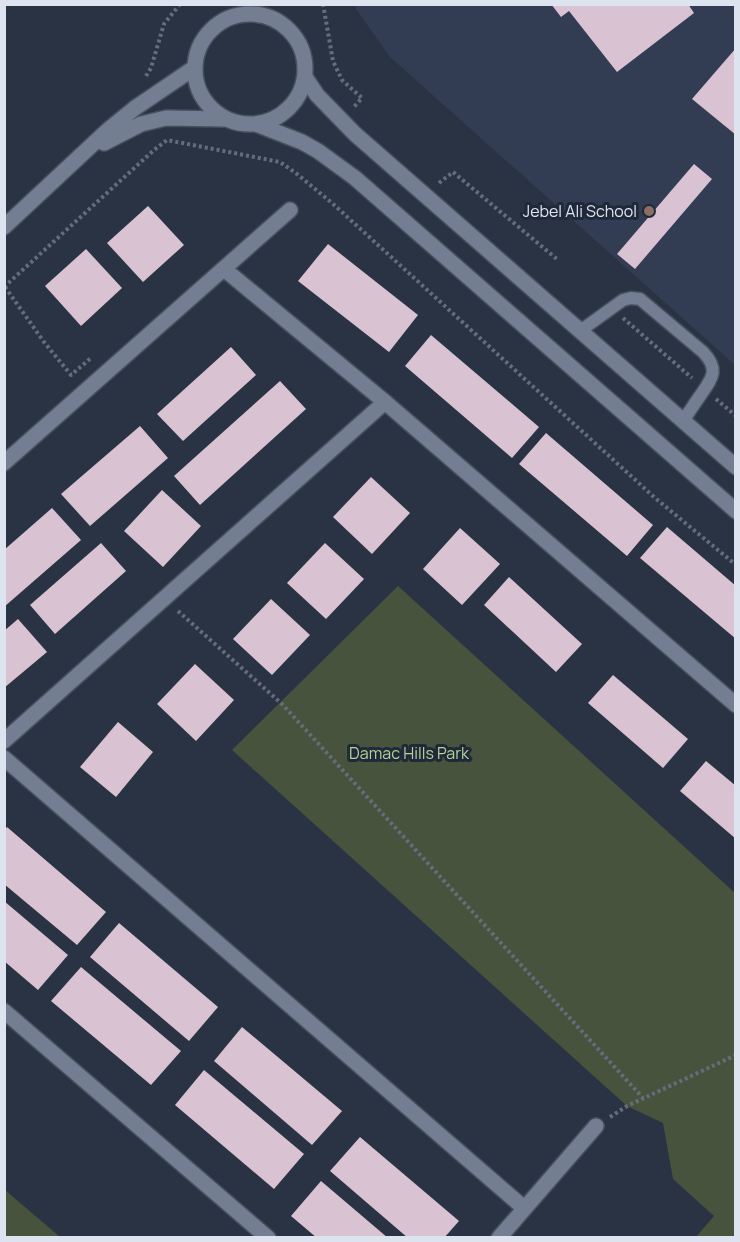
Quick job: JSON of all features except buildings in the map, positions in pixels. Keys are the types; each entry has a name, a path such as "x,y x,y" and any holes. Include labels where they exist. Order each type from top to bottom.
{"street":[{"path":"254,14 272,18 294,36 301,48 305,63 305,77 301,91 288,109 270,121 240,124 225,119 212,110 202,98 196,84 194,68 197,51 206,35 219,23 236,16 254,14"},
{"path":"4,227 135,108 194,68"},
{"path":"305,77 317,95 354,134 735,467"},
{"path":"83,155 141,124 166,118 225,119"},
{"path":"256,124 302,142 356,178 735,511"},
{"path":"4,463 290,210"},
{"path":"224,269 385,402 735,705"},
{"path":"4,741 385,402"},
{"path":"4,759 524,1208"},
{"path":"4,1011 268,1238"},
{"path":"499,1238 596,1126"}],"lane":[{"path":"580,331 611,307 631,298 640,299 703,352 711,360 714,370 712,380 683,421"}],"path":[{"path":"142,82 151,68 164,24 180,4"},
{"path":"323,4 333,61 342,80 362,98 348,113"},
{"path":"112,369 98,352 71,375 5,287 167,140 280,162 332,203 654,497 735,565"},
{"path":"436,186 453,172 558,260"},
{"path":"611,307 735,416"},
{"path":"164,599 282,704 643,1098"},
{"path":"596,1126 627,1106 735,1055"}],"shaded area":[{"name":"Jebel Ali School","path":"355,5 735,5 735,365 390,57"}],"green space":[{"name":"Damac Hills Park","path":"398,586 735,893 735,1237 696,1237 714,1216 673,1179 663,1123 627,1106 232,750"},
{"path":"5,1190 60,1237 5,1237"}],"place":[{"name":"Jebel Ali School","path":"649,211"}]}
